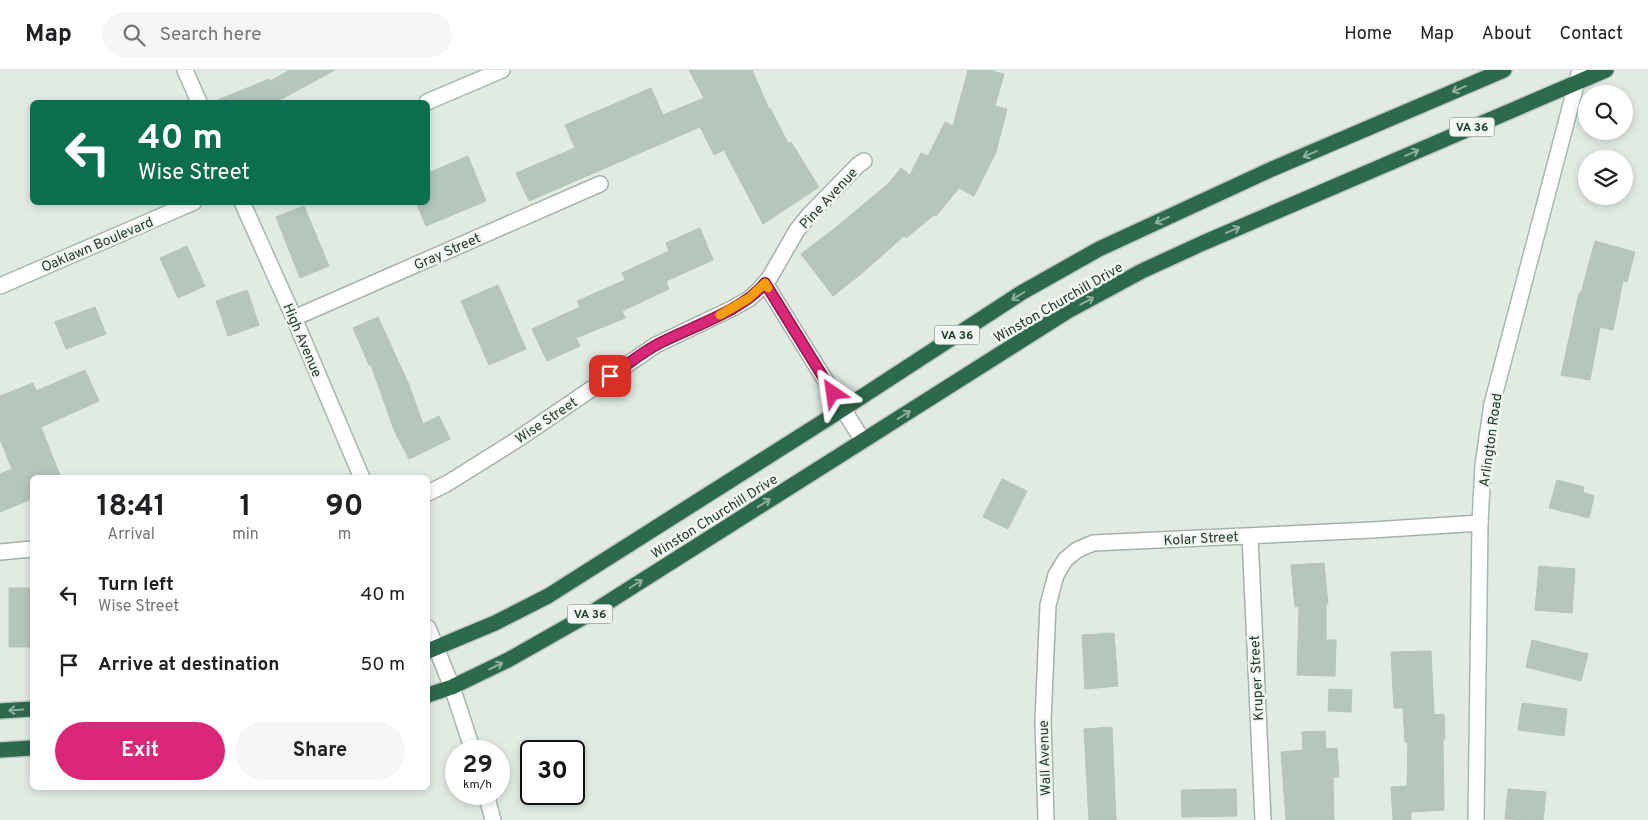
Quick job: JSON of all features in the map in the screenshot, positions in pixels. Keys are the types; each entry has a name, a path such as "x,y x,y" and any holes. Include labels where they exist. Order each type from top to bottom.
{"highway":[{"name":"Winston Churchill Drive","path":"432,650 495,623 548,596 1021,294 1099,249 1272,169 1504,70"},
{"name":"Winston Churchill Drive","path":"430,694 452,687 508,660 591,613 1068,311 1142,271 1578,76 1606,70"},
{"path":"0,712 30,709"},
{"path":"0,750 30,748"}],"street":[{"path":"185,70 198,100"},
{"path":"430,101 502,70"},
{"name":"Arlington Road","path":"1476,820 1480,523 1483,465 1492,404 1578,76"},
{"name":"Pine Avenue","path":"765,283 797,230 810,214 864,161"},
{"name":"Gray Street","path":"294,318 600,184"},
{"name":"Oaklawn Boulevard","path":"0,286 187,205"},
{"name":"High Avenue","path":"243,205 361,475"},
{"path":"765,283 863,441"},
{"name":"Wise Street","path":"430,492 448,483 518,439 656,345 731,309 749,298 765,283"},
{"name":"Kolar Street","path":"1044,696 1048,605 1056,575 1065,560 1077,550 1093,544 1480,523"},
{"name":"Kruper Street","path":"1250,536 1263,820"},
{"path":"0,552 30,550"},
{"path":"432,650 452,687 469,740"},
{"name":"Wall Avenue","path":"1044,696 1042,721 1046,820"},
{"path":"489,805 493,820"}],"building":[{"path":"290,70 335,70 280,100 218,100 269,79 270,81"},
{"path":"689,70 752,70 769,109 788,143 791,142 819,187 763,224 724,150 714,155 700,127 529,201 516,173 575,148 565,125 651,88 663,115 704,98"},
{"path":"968,70 989,70 1004,74 995,106 1007,109 996,152 974,196 959,188 936,216 934,215 906,238 904,236 833,296 801,254 889,183 901,168 910,175 921,153 928,156 945,122 953,126"},
{"path":"468,156 486,201 426,226 417,205 430,205 430,172"},
{"path":"304,206 329,266 300,278 276,217"},
{"path":"700,228 713,260 666,281 669,289 622,311 625,318 576,338 580,346 547,361 532,329 580,307 577,301 625,280 622,273 669,251 666,243"},
{"path":"1595,241 1635,252 1627,282 1623,281 1613,330 1600,327 1590,380 1561,375 1579,293 1581,293"},
{"path":"187,246 205,286 178,298 160,258"},
{"path":"498,285 526,349 489,365 461,301"},
{"path":"247,290 259,325 228,336 216,301"},
{"path":"95,307 106,334 66,349 55,322"},
{"path":"378,317 409,385 423,424 439,416 450,439 409,459 394,430 371,365 369,365 353,328"},
{"path":"85,370 99,401 41,427 60,475 30,475 30,500 0,512 0,474 12,469 0,439 0,396 33,383 36,391"},
{"path":"1002,479 1027,491 1008,529 983,517"},
{"path":"1557,480 1584,487 1583,492 1594,496 1589,518 1549,508"},
{"path":"1324,563 1328,604 1326,604 1326,640 1336,640 1335,676 1297,675 1299,606 1295,607 1291,565"},
{"path":"1539,566 1575,569 1572,613 1535,610"},
{"path":"9,588 30,588 30,647 9,647"},
{"path":"1114,633 1118,686 1085,689 1082,635"},
{"path":"1532,640 1588,654 1581,681 1526,667"},
{"path":"1431,651 1434,715 1444,714 1444,810 1411,812 1411,820 1393,820 1391,787 1407,786 1408,742 1405,742 1403,708 1394,708 1391,652"},
{"path":"1329,689 1352,690 1351,712 1328,711"},
{"path":"1522,703 1567,709 1564,736 1518,730"},
{"path":"1112,727 1116,820 1089,820 1084,729"},
{"path":"1325,731 1326,749 1337,748 1339,777 1333,777 1334,820 1286,820 1281,752 1303,750 1302,732"},
{"path":"1236,789 1237,816 1182,817 1181,790"},
{"path":"1508,789 1546,792 1543,820 1505,819"}],"slow traffic":[{"path":"720,315 749,298 765,283 768,288"}],"route":[{"path":"610,376 656,345 731,309 749,298 765,283 833,393"}]}
